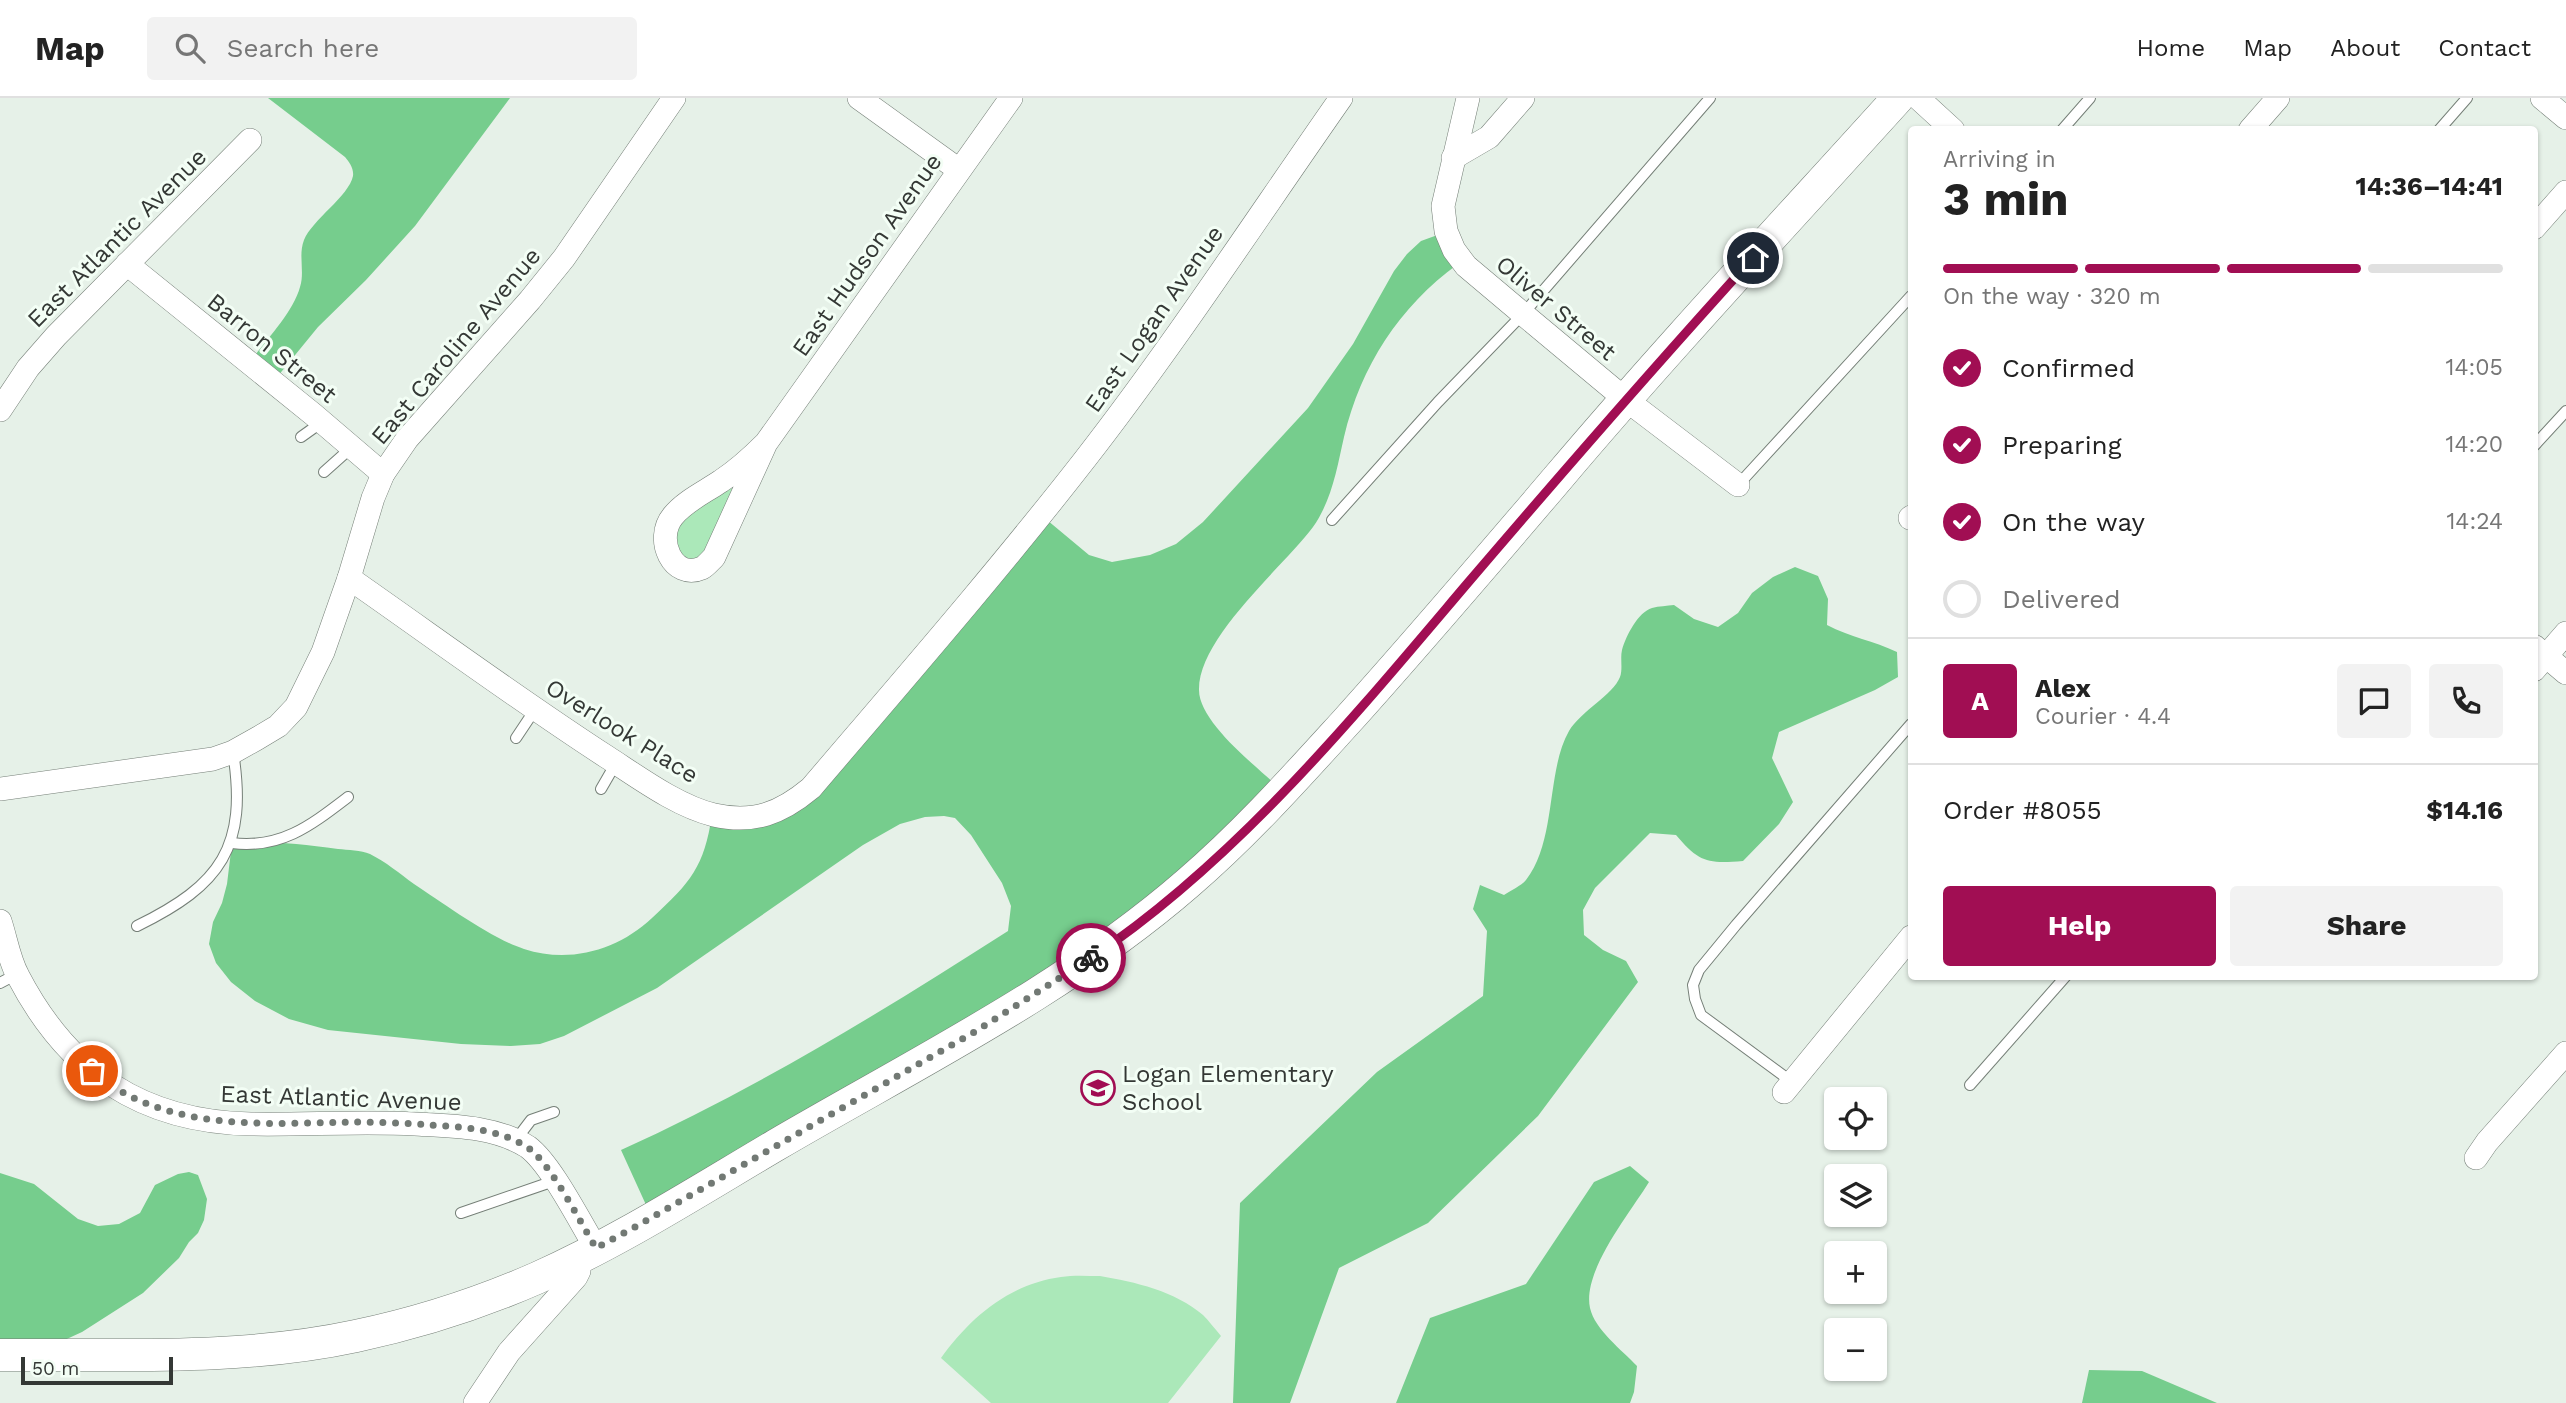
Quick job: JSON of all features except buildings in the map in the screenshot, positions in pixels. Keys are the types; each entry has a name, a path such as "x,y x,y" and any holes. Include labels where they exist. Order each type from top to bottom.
{"main road":[{"path":"0,1355 183,1354 263,1349 348,1338 494,1296 543,1275 637,1226 976,1031 1099,952 1167,901 1227,848 1281,794 1413,648 1625,399 1898,98"}],"street":[{"name":"East Caroline Avenue","path":"0,789 184,764 233,752 278,726 296,707 323,652 383,474 407,439 564,258 674,98"},
{"path":"859,98 960,170"},
{"name":"East Hudson Avenue","path":"766,443 714,557 704,568 692,570 682,567 671,558 664,546 664,532 671,517 682,506 746,463 766,443 1011,98"},
{"name":"East Logan Avenue","path":"1002,564 1139,386 1341,98"},
{"path":"1452,158 1489,137 1523,98"},
{"path":"1918,98 1949,126"},
{"path":"2253,126 2277,98"},
{"path":"2542,98 2566,118"},
{"name":"Oliver Street","path":"1462,104 1443,206 1446,231 1465,266 1625,399 1738,485"},
{"name":"East Atlantic Avenue","path":"0,410 28,368 56,335 250,140"},
{"path":"2538,224 2566,192"},
{"name":"Barron Street","path":"127,264 383,474"},
{"name":"Overlook Place","path":"349,578 652,786 712,814 737,818 775,813 811,788 1002,564"},
{"path":"2566,633 2538,657 2566,673"},
{"name":"East Atlantic Avenue","path":"0,921 8,978 38,1009 78,1058 107,1083 138,1101 173,1112 248,1124 376,1122 463,1127 501,1135 529,1148 555,1181 586,1253"},
{"path":"1788,1087 1908,941"},
{"path":"2476,1158 2566,1053"},
{"path":"475,1403 509,1352 576,1277 586,1253"}],"lane":[{"path":"1332,520 1438,402 1523,314 1710,98"},
{"path":"2066,126 2090,98"},
{"path":"2442,126 2467,98"},
{"path":"1738,485 1908,299"},
{"path":"2538,442 2566,411"},
{"path":"301,437 322,422"},
{"path":"324,472 352,447"},
{"path":"516,738 536,708"},
{"path":"1788,1087 1701,1015 1693,985 1699,971 1736,925 1908,727"},
{"path":"137,926 177,905 196,890 223,860 232,843 237,793 233,752"},
{"path":"601,789 616,763"},
{"path":"232,843 246,845 276,841 318,820 348,797"},
{"path":"1970,1085 2062,980"},
{"path":"515,1141 523,1127 531,1120 554,1112"},
{"path":"461,1213 555,1181"}],"green space":[{"path":"268,98 510,98 415,226 318,327 273,382 249,363 285,317 296,297 301,281 304,240 308,232 345,192 353,173 345,157"},
{"path":"1443,233 1458,264 1418,299 1400,319 1372,362 1351,411 1333,484 1320,517 1226,626 1202,670 1199,690 1201,702 1208,715 1228,741 1274,783 1143,912 652,1218 621,1150 721,1101 818,1048 1008,931 1011,906 1002,883 971,835 955,818 925,817 900,824 863,845 657,988 564,1036 540,1044 461,1044 328,1030 289,1019 255,1001 231,982 216,963 209,944 213,922 227,884 232,843 285,843 366,853 387,864 483,929 524,949 559,955 576,954 609,946 624,938 652,918 677,894 694,872 705,848 712,815 775,813 1041,515 1089,555 1112,562 1150,555 1176,544 1203,522 1308,408 1353,344 1394,271 1407,254 1421,241"},
{"path":"746,463 734,510 692,570 665,532"},
{"path":"1795,567 1818,576 1828,599 1827,625 1897,652 1898,677 1875,690 1779,732 1772,758 1793,802 1779,824 1743,861 1721,862 1705,859 1691,851 1676,835 1650,833 1595,888 1583,910 1584,935 1603,950 1626,961 1638,982 1538,1116 1428,1223 1339,1268 1290,1403 1233,1403 1240,1203 1377,1072 1483,996 1487,931 1473,909 1480,885 1504,895 1524,882 1536,864 1543,845 1562,747 1574,724 1616,684 1621,674 1622,650 1637,619 1652,608 1674,605 1694,619 1718,627 1738,613 1752,593 1773,577"},
{"path":"1630,1166 1649,1182 1609,1243 1593,1277 1589,1293 1590,1308 1597,1324 1637,1366 1630,1403 1396,1403 1430,1318 1526,1284 1594,1182"},
{"path":"189,1172 198,1175 207,1199 204,1220 198,1233 179,1258 143,1293 82,1332 45,1349 0,1355 0,1173 34,1184 78,1219 98,1226 119,1224 140,1213 155,1185"},
{"path":"1066,1276 1100,1276 1141,1285 1180,1300 1203,1315 1221,1336 1168,1403 991,1403 941,1358 965,1329 1008,1295 1042,1281"},
{"path":"2089,1370 2142,1371 2217,1403 2082,1403"}],"way so far":[{"path":"92,1071 138,1101 206,1119 248,1124 419,1124 463,1127 501,1135 529,1148 545,1166 596,1248 976,1031 1091,958"}],"place":[{"name":"Logan Elementary School","path":"1098,1088"}],"route":[{"path":"1091,958 1186,885 1281,794 1413,648 1625,399 1753,258"}]}
